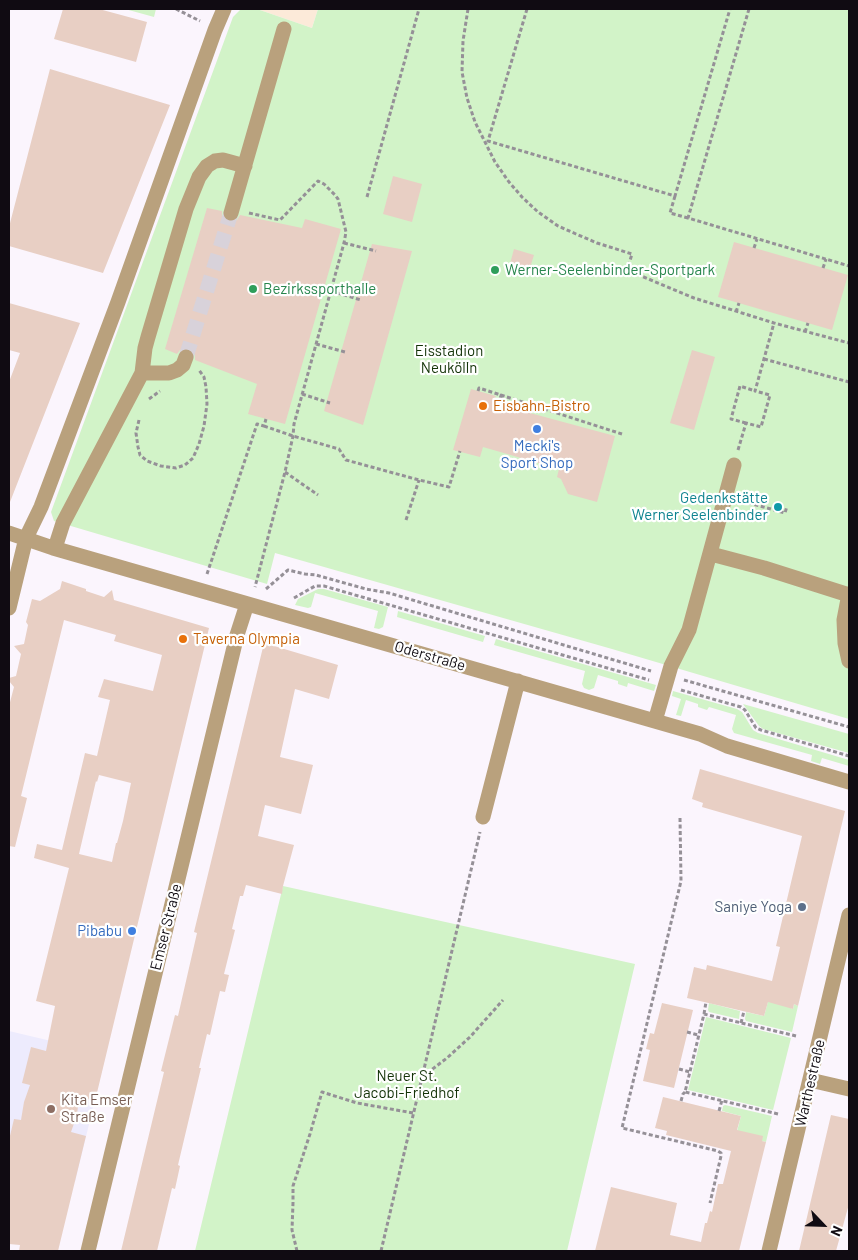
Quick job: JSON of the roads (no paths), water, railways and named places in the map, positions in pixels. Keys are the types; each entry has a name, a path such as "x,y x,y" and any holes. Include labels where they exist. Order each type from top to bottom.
{"street":[{"path":"9,608 26,538 41,507 118,302 223,10"},
{"path":"232,211 284,29"},
{"path":"54,548 63,524 142,373 148,336 186,209 199,177 207,166 215,161 223,160 245,166"},
{"path":"142,373 169,373 183,365 186,357"},
{"path":"655,721 671,666 689,630 734,466"},
{"name":"Oderstraße","path":"9,533 272,612 283,613 700,734 727,746 849,782"},
{"path":"710,554 849,594 844,620 845,643 849,661"},
{"name":"Emser Straße","path":"88,1251 236,635 247,604"},
{"path":"483,817 518,681"},
{"name":"Warthestraße","path":"769,1251 849,915"},
{"path":"810,1080 849,1089"}],"tunnel":[{"path":"186,357 231,213"}],"place":[{"name":"Werner-Seelenbinder-Sportpark","path":"495,270"},
{"name":"Bezirkssporthalle","path":"253,289"},
{"name":"Eisbahn-Bistro","path":"483,406"},
{"name":"Mecki's Sport Shop","path":"537,429"},
{"name":"Gedenkstätte Werner Seelenbinder","path":"778,507"},
{"name":"Taverna Olympia","path":"183,639"},
{"name":"Saniye Yoga","path":"802,907"},
{"name":"Pibabu","path":"132,931"},
{"name":"Kita Emser Straße","path":"51,1109"}],"park label":[{"name":"Eisstadion Neukölln","path":"449,360"},
{"name":"Neuer St. Jacobi-Friedhof","path":"407,1084"}]}
